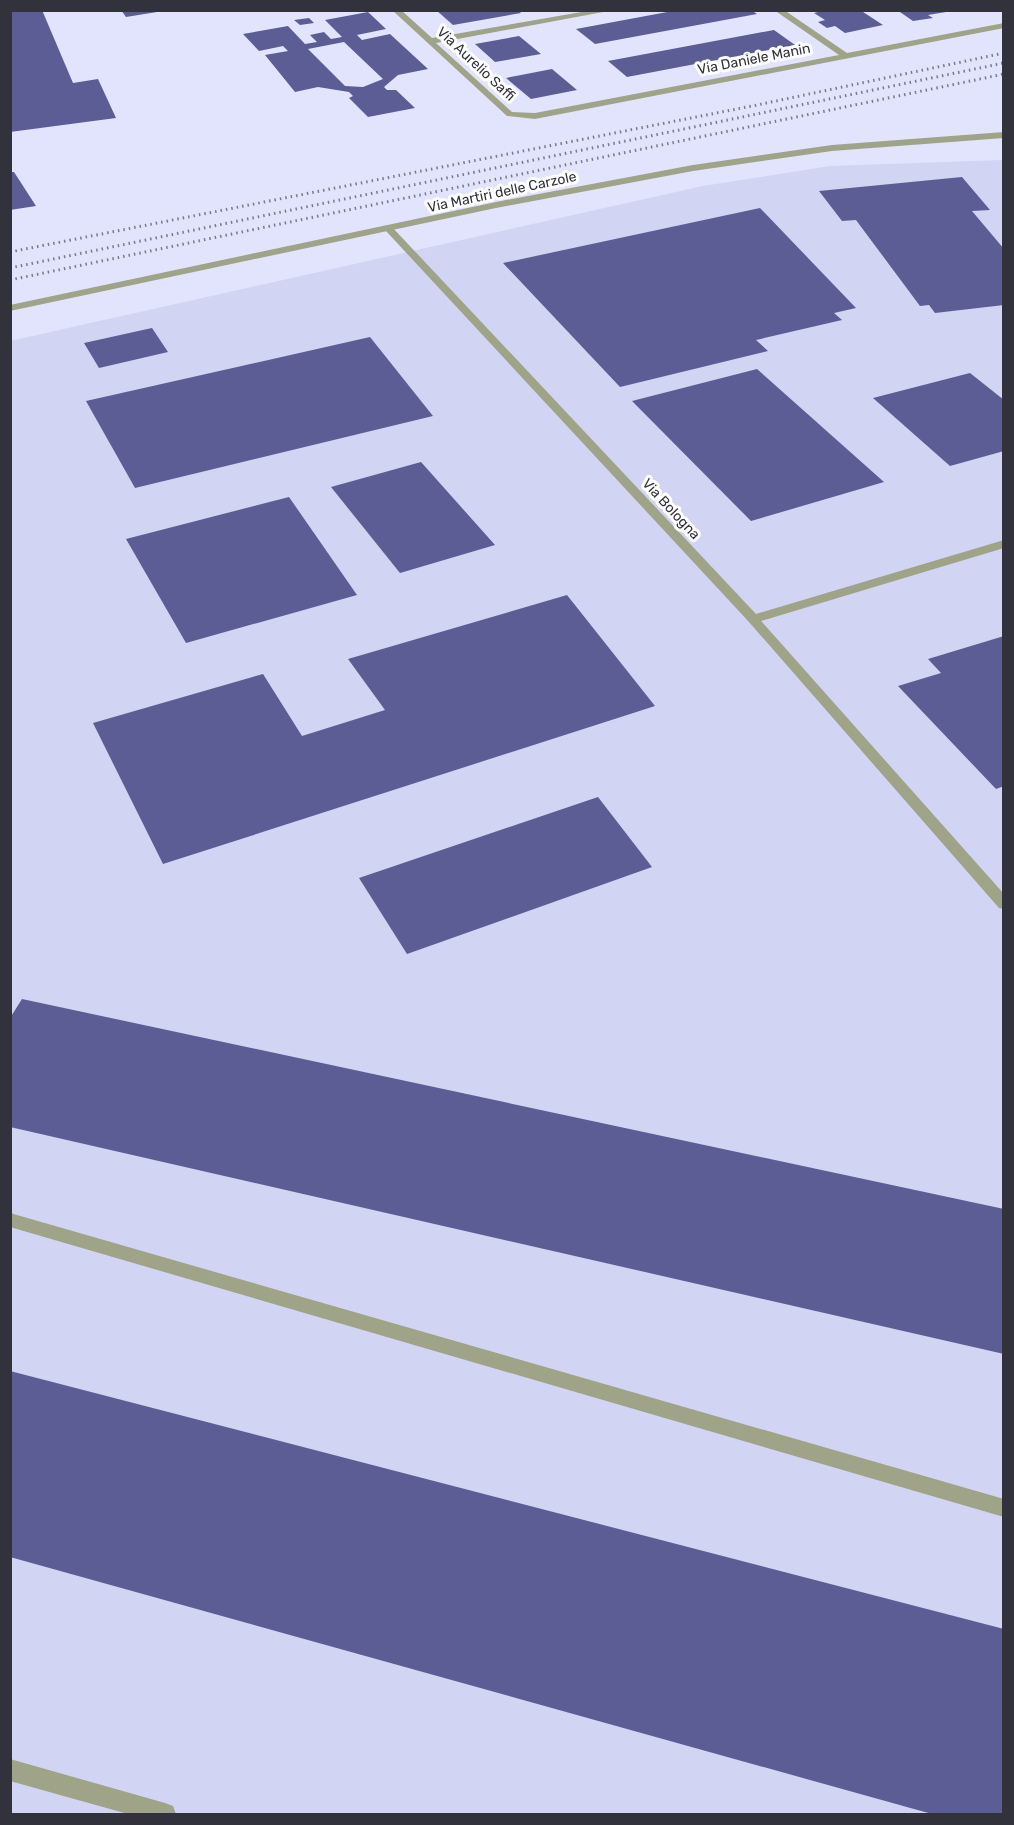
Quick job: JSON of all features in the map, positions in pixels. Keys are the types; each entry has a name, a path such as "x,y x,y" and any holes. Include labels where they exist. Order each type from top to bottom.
{"street":[{"name":"Via Aurelio Saffi","path":"396,10 510,114"},
{"path":"431,41 610,10"},
{"path":"778,10 845,55"},
{"name":"Via Daniele Manin","path":"510,114 535,116 1004,24"},
{"name":"Via Martiri delle Carzole","path":"10,308 389,230 496,205 693,168 832,148 1004,135"},
{"name":"Via Bologna","path":"389,230 753,619 1004,904"},
{"path":"753,619 1004,544"},
{"path":"10,1220 1004,1508"},
{"path":"10,1770 165,1815"}],"shaded area":[{"path":"1003,160 1003,1814 11,1814 10,341 703,186 830,166"}],"building":[{"path":"10,10 42,10 73,83 98,79 116,118 10,132"},
{"path":"121,10 157,10 157,12 126,17"},
{"path":"436,10 518,10 521,13 453,25"},
{"path":"678,10 751,10 757,14 595,44 576,29"},
{"path":"826,10 860,10 883,25 845,33 835,26 827,28 818,22 825,20 814,13"},
{"path":"897,10 946,10 946,12 928,15 933,18 913,21"},
{"path":"368,12 386,29 357,35 362,40 390,34 428,69 398,75 384,87 387,90 396,90 415,108 368,117 349,98 353,96 349,92 318,87 295,92 265,55 288,51 283,46 259,51 243,34 288,26 305,44 317,42 310,35 324,32 331,39 342,37 325,20","holes":["344,42 383,79 363,87 345,86 308,49"]},
{"path":"309,18 314,23 300,25 294,20"},
{"path":"774,30 795,45 627,77 608,61"},
{"path":"519,36 541,54 495,62 475,44"},
{"path":"552,69 577,90 531,99 506,78"},
{"path":"10,172 14,172 36,206 10,210"},
{"path":"962,177 990,210 972,211 1004,249 1004,305 935,313 929,305 920,306 856,220 842,221 819,191"},
{"path":"760,208 856,308 834,313 842,320 756,340 768,351 620,387 503,263"},
{"path":"152,328 168,352 99,368 84,343"},
{"path":"370,337 433,416 135,488 86,401"},
{"path":"757,369 884,482 751,521 632,401"},
{"path":"970,373 1004,400 1004,451 950,466 873,398"},
{"path":"421,462 495,545 400,573 331,487"},
{"path":"289,497 357,595 186,643 126,539"},
{"path":"567,595 655,706 163,864 93,723 263,674 302,736 385,710 348,659"},
{"path":"1004,636 1004,786 996,789 898,686 941,673 928,659"},
{"path":"598,797 652,867 407,954 359,878"},
{"path":"22,999 1004,1209 1004,1354 10,1127 10,1018"},
{"path":"10,1371 1004,1629 1004,1814 932,1814 10,1557"}],"railway":[{"path":"10,252 757,105 1004,53"},
{"path":"10,268 1004,63"},
{"path":"10,280 1004,74"}]}
